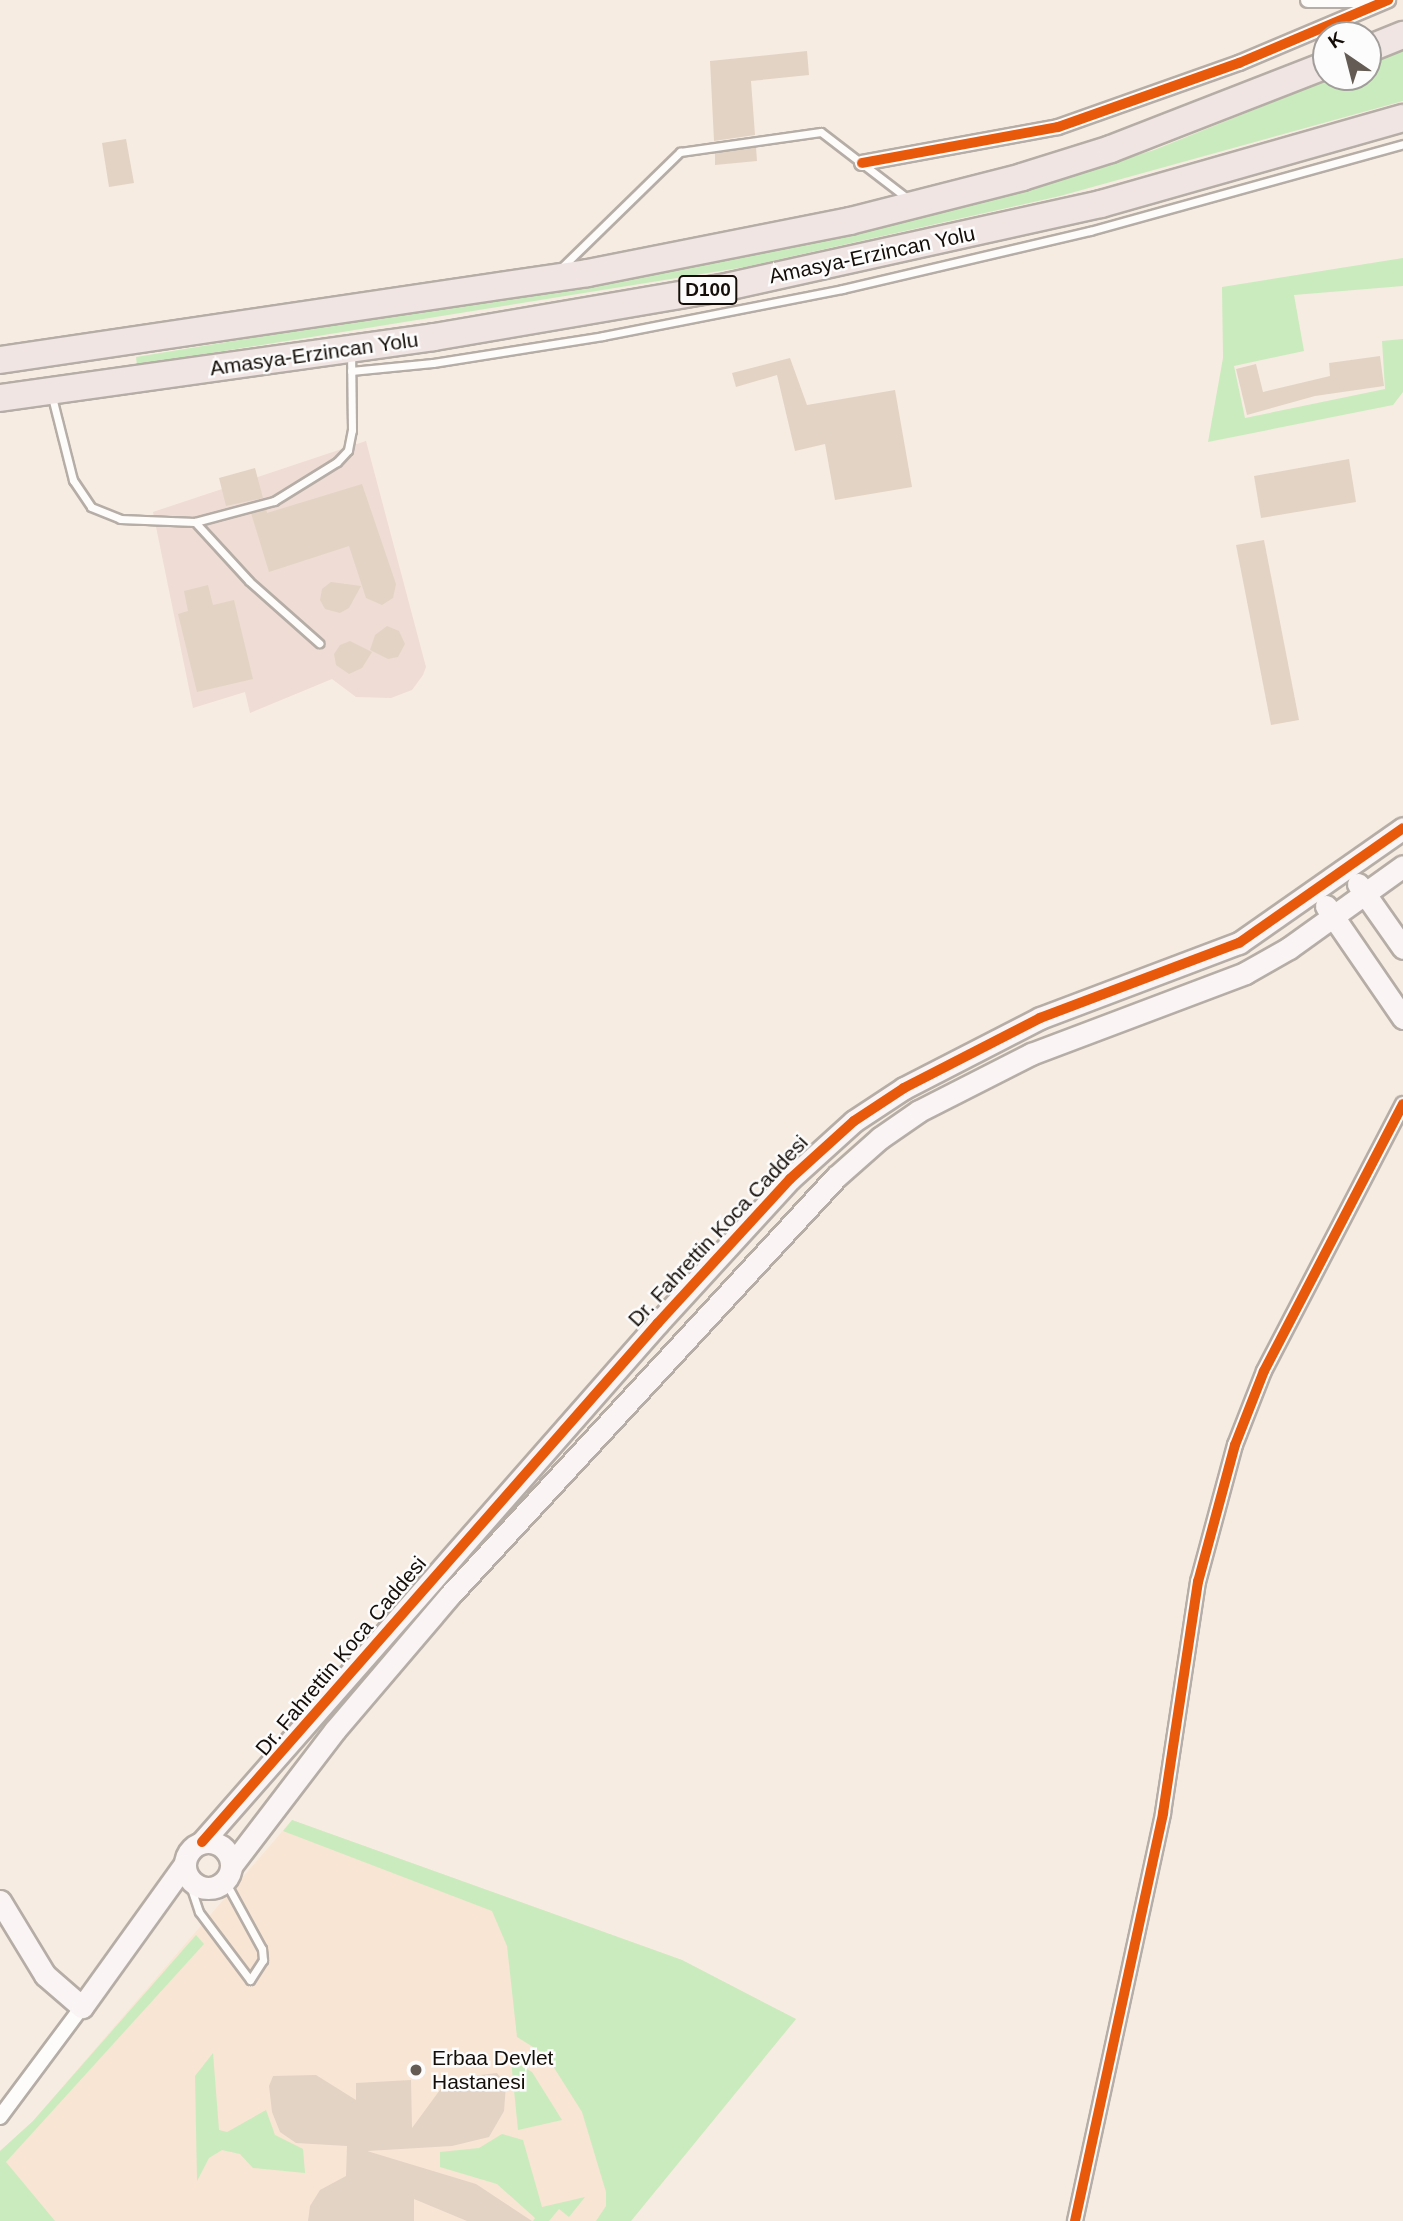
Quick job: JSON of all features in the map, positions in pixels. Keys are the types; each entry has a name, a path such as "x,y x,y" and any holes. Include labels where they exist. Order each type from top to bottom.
{"highway":[{"path":"1382,43 1403,35"},
{"name":"Amasya-Erzincan Yolu","path":"0,360 551,278 691,254 915,205 1111,149 1312,70"},
{"name":"Amasya-Erzincan Yolu","path":"0,398 351,360 731,286 1101,204 1403,118"}],"street":[{"path":"1308,0 1380,0"},
{"path":"862,163 1058,127 1239,63 1388,0"},
{"name":"Dr. Fahrettin Koca Caddesi","path":"82,2007 185,1869 190,1850 202,1842 649,1334 825,1145 876,1103 988,1042 1239,943 1403,828"},
{"name":"Dr. Fahrettin Koca Caddesi","path":"228,1874 335,1730 442,1605 781,1235 880,1138 919,1111 1031,1054 1244,973 1333,916 1403,866"},
{"path":"1346,868 1403,948"},
{"path":"1315,890 1403,1018"},
{"path":"1075,2221 1163,1812 1198,1583 1231,1457 1264,1371 1403,1104"},
{"path":"185,1869 203,1888 228,1874 223,1847 202,1842"},
{"path":"0,1901 45,1975 82,2007 0,2117"}],"lane":[{"path":"551,278 680,152 821,132 915,205"},
{"path":"50,391 73,481 91,507 120,519 195,522 274,501 338,462 348,450 352,430 351,360 433,363 590,338 842,289 1090,231 1403,144"},
{"path":"195,522 249,581 318,643"},
{"path":"185,1869 198,1912 250,1980 263,1960 262,1949 228,1874"}],"shaded area":[{"path":"366,441 426,667 423,675 412,690 391,698 356,697 332,679 250,713 245,692 193,708 153,512"},
{"name":"Erbaa Devlet Hastanesi","path":"292,1820 682,1960 796,2019 631,2221 0,2221 0,2151 33,2121"}],"green space":[{"path":"1403,48 1403,101 1060,196 745,267 137,365 136,357 483,300 991,199 1154,150 1312,86 1312,91 1382,91 1382,57"},
{"path":"1403,258 1403,286 1294,295 1304,351 1234,366 1245,418 1385,389 1382,341 1403,339 1403,392 1393,405 1208,442 1223,358 1222,287"},
{"path":"292,1820 682,1960 796,2019 631,2221 596,2221 606,2206 606,2192 582,2112 546,2055 517,2037 507,1946 492,1911 283,1831"},
{"path":"196,1935 204,1944 6,2162 55,2221 0,2221 0,2151 33,2121"},
{"path":"213,2053 219,2130 227,2132 266,2110 275,2135 303,2149 305,2173 253,2168 240,2154 222,2150 209,2158 197,2181 195,2076"},
{"path":"511,2060 532,2072 562,2120 518,2130"},
{"path":"502,2134 523,2140 542,2207 585,2197 569,2217 559,2209 549,2221 533,2221 535,2218 497,2184 440,2167 440,2152 479,2148"}],"building":[{"path":"807,51 809,75 751,81 755,135 714,141 710,61"},
{"path":"126,139 134,183 109,187 102,143"},
{"path":"756,147 757,161 715,165 715,153"},
{"path":"1380,356 1384,386 1315,396 1247,415 1236,369 1256,364 1263,392 1330,376 1329,363"},
{"path":"790,358 807,405 895,390 912,487 835,500 825,444 795,451 777,375 736,387 732,373"},
{"path":"1349,459 1356,502 1261,518 1254,476"},
{"path":"255,468 263,498 226,506 219,478"},
{"path":"362,484 396,584 393,598 382,605 366,598 349,546 269,572 251,513 266,509 267,513"},
{"path":"1264,540 1299,720 1271,725 1236,545"},
{"path":"331,582 361,586 349,608 340,613 325,609 320,600 322,589"},
{"path":"208,585 213,605 234,600 253,679 197,692 178,614 188,611 184,591"},
{"path":"387,626 399,631 405,644 398,657 388,659 370,650 375,635"},
{"path":"350,641 372,652 362,668 349,674 336,665 334,654 340,645"},
{"path":"497,2073 506,2085 504,2111 489,2137 452,2146 367,2151 476,2184 532,2221 467,2221 414,2199 414,2221 308,2221 310,2206 320,2190 346,2176 347,2146 296,2143 280,2132 272,2112 269,2086 273,2076 316,2075 356,2100 356,2083 411,2080 412,2128 448,2079"}],"cycle path":[{"path":"862,163 1058,127 1239,63 1388,0"},
{"path":"202,1842 658,1323 790,1179 854,1121 904,1088 1040,1018 1239,943 1403,828"},
{"path":"1075,2221 1163,1813 1198,1582 1235,1445 1264,1371 1403,1104"}],"place":[{"name":"Erbaa Devlet Hastanesi","path":"416,2070"}]}
